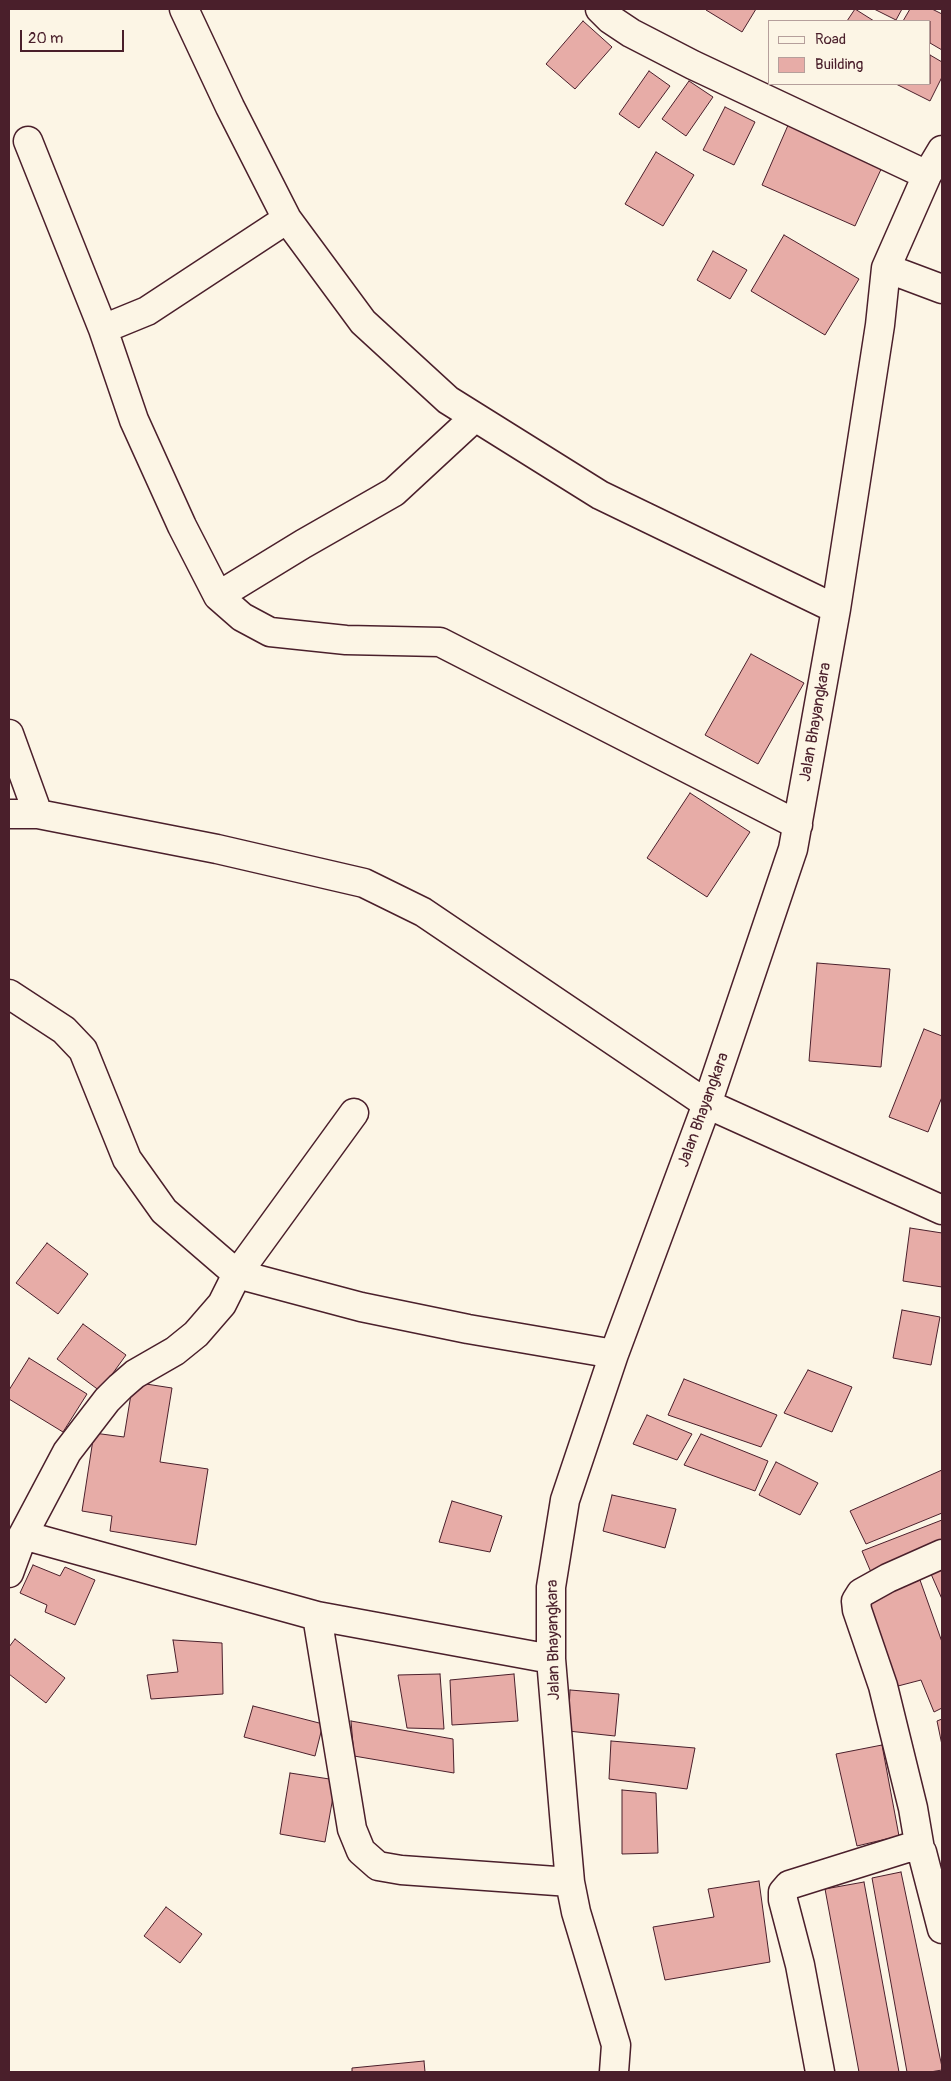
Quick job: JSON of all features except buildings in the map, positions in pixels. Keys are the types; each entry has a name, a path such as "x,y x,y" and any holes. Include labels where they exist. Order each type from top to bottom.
{"street":[{"path":"184,9 230,108 287,219 363,322 448,400 600,495 836,609"},
{"path":"600,9 610,19 631,33 693,65 927,175"},
{"path":"19,133 103,328 134,420 182,526 218,596 242,617 270,632 346,640 440,642 798,825"},
{"name":"Jalan Bhayangkara","path":"614,2072 616,2045 576,1912 570,1882 551,1658 551,1587 565,1500 614,1354 707,1104 794,849 836,609 880,325 886,268 927,175 942,150"},
{"path":"103,328 147,310 287,219"},
{"path":"886,268 942,289"},
{"path":"218,596 303,544 394,492 474,418"},
{"path":"9,734 38,814"},
{"path":"9,814 38,814 217,850 364,883 422,912 707,1104 942,1210"},
{"path":"9,994 64,1030 83,1050 127,1159 164,1211 237,1274 361,1307 468,1329 614,1354"},
{"path":"9,1573 23,1535 67,1452 107,1400 135,1374 175,1351 196,1334 222,1304 237,1274 354,1113"},
{"path":"23,1535 317,1616 551,1658"},
{"path":"942,1554 888,1578 861,1593 856,1601 857,1610 883,1686 913,1808 920,1849 942,1929"},
{"path":"317,1616 352,1829 361,1851 378,1866 401,1870 570,1882"},
{"path":"820,2072 800,1966 782,1900 782,1892 789,1885 906,1848 920,1849"}]}
